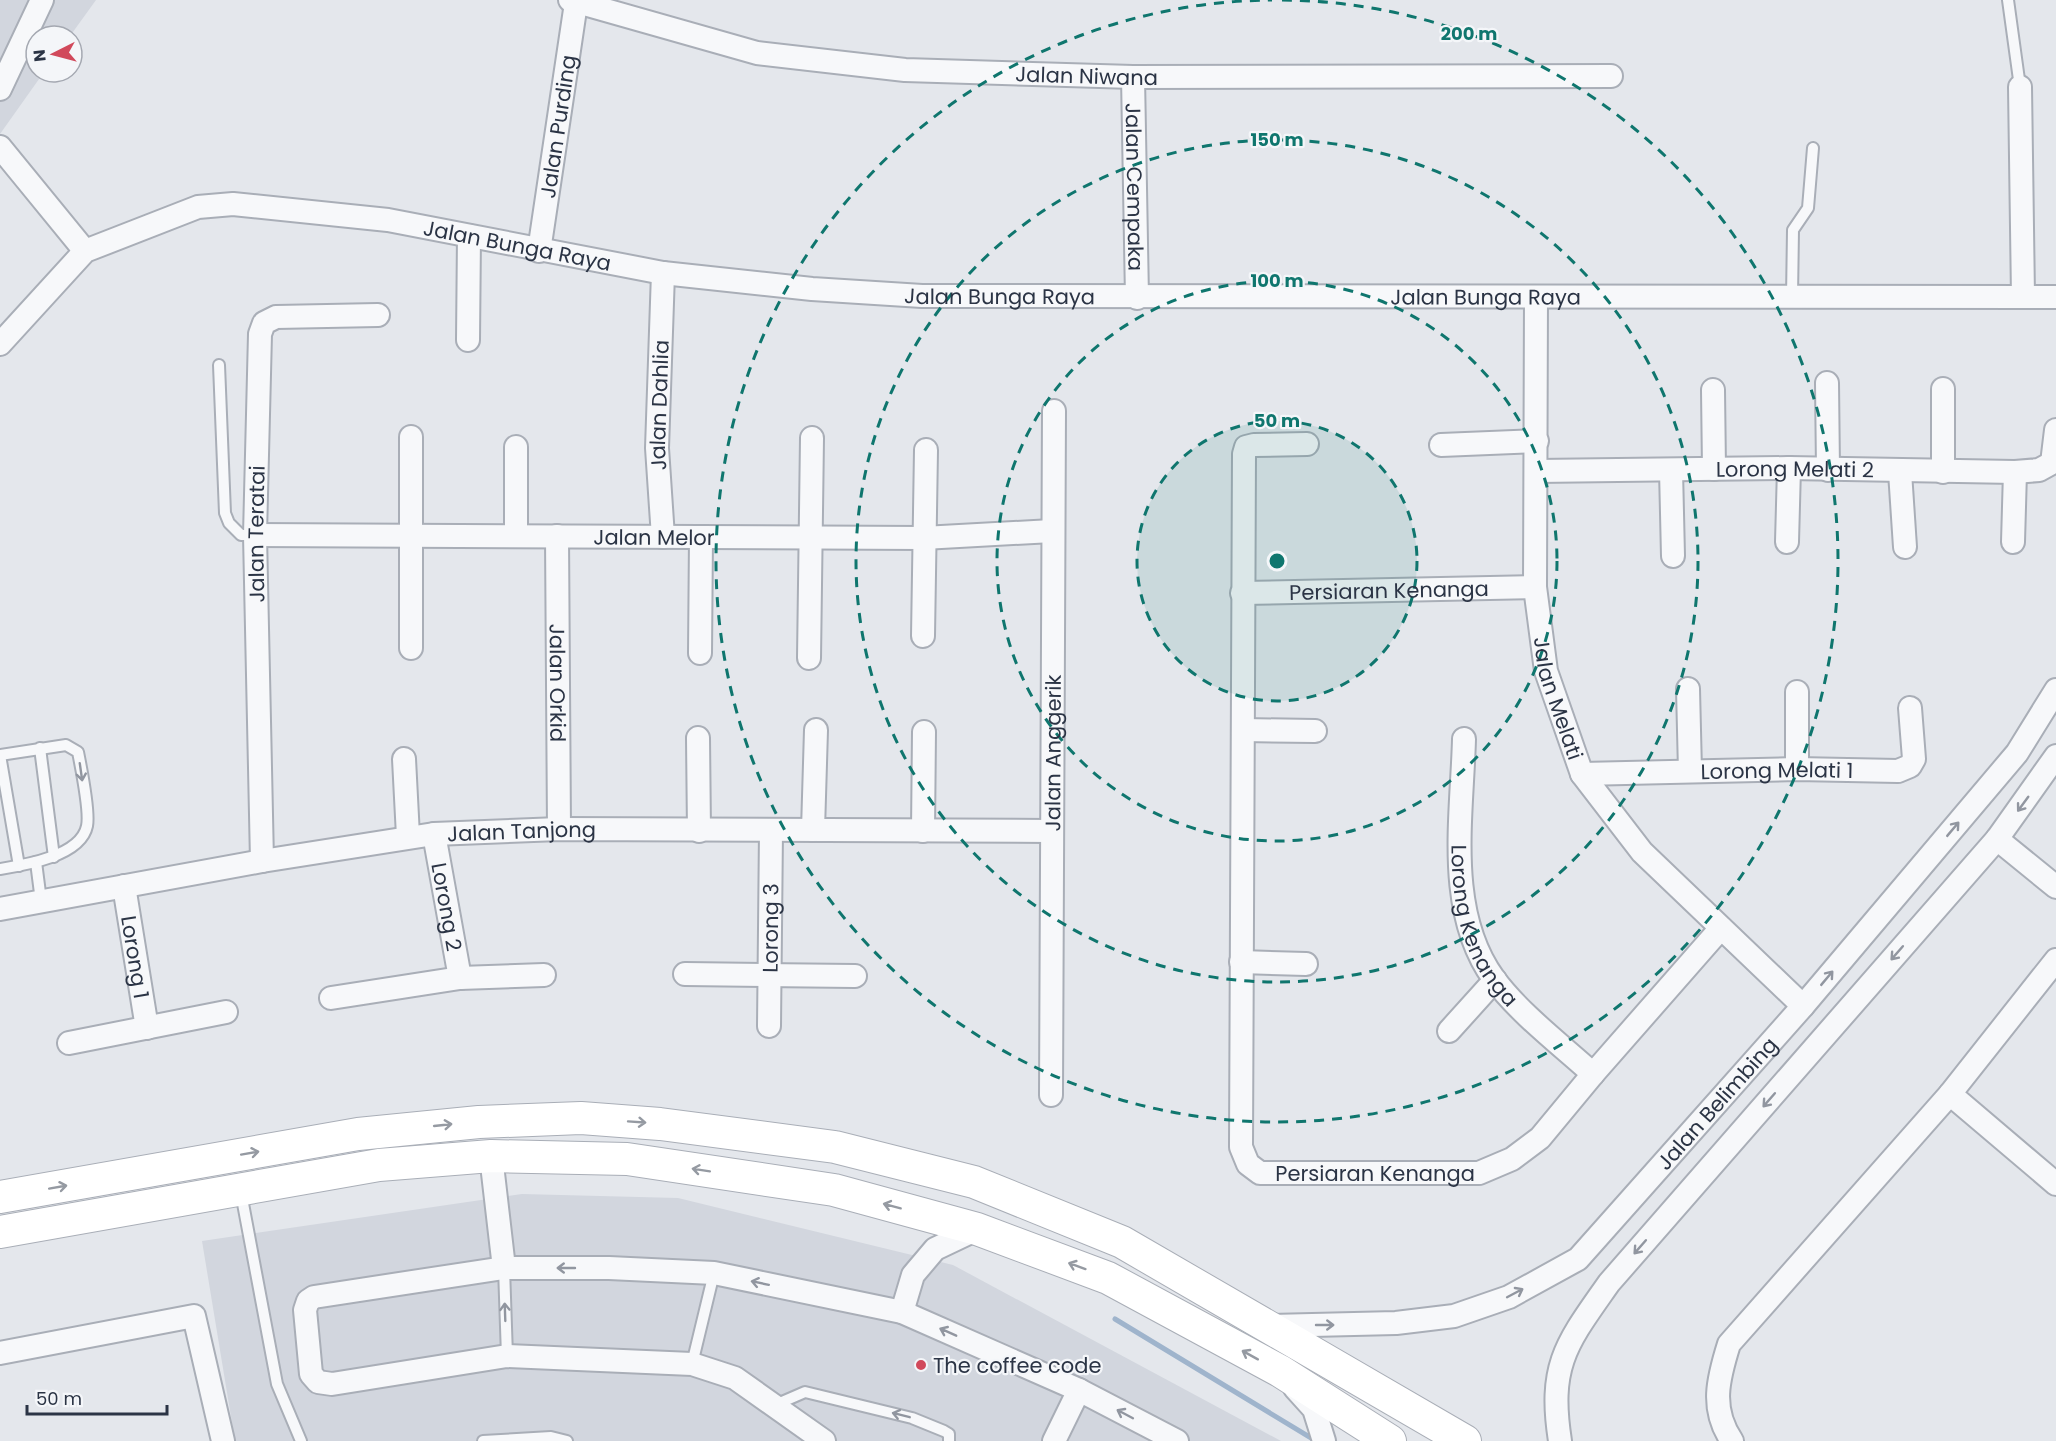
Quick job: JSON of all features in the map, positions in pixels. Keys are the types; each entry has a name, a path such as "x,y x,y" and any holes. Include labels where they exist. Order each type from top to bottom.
{"main road":[{"path":"0,1197 358,1134 479,1122 581,1118 660,1124 835,1147 974,1182 1122,1242 1465,1441"},
{"path":"0,1232 379,1165 491,1156 627,1159 834,1190 976,1229 1108,1278 1280,1371 1390,1441"}],"street":[{"path":"0,88 42,0"},
{"name":"Jalan Niwana","path":"573,1 757,53 905,70 1133,77 1611,76"},
{"name":"Jalan Purding","path":"539,251 573,1"},
{"name":"Jalan Cempaka","path":"1133,77 1137,297"},
{"path":"2020,87 2023,297"},
{"path":"0,147 85,251"},
{"name":"Jalan Bunga Raya","path":"0,344 85,251 198,207 233,204 388,220 539,251 663,273 812,289 922,296 2056,297"},
{"path":"468,340 469,236"},
{"name":"Jalan Dahlia","path":"663,273 657,448 663,537"},
{"name":"Jalan Melati","path":"1536,297 1535,587 1546,671 1582,774 1642,852 1803,1006"},
{"name":"Jalan Teratai","path":"262,861 255,535 260,334 264,323 276,317 378,315"},
{"path":"1827,383 1828,470"},
{"path":"1943,389 1943,472"},
{"path":"1713,390 1714,469"},
{"name":"Jalan Anggerik","path":"1051,1095 1050,831 1054,411"},
{"name":"Lorong Melati 2","path":"1537,471 1789,468 1900,472 2015,472 2039,470 2052,463 2056,430"},
{"path":"411,437 411,648"},
{"path":"809,658 812,438"},
{"path":"1441,445 1537,441"},
{"name":"Persiaran Kenanga","path":"1307,444 1254,445 1246,447 1244,454 1241,1147 1248,1164 1260,1173 1479,1173 1512,1159 1540,1138 1721,928"},
{"path":"516,447 516,536"},
{"path":"923,636 926,450"},
{"path":"1787,542 1789,468"},
{"path":"1671,470 1673,556"},
{"path":"1900,472 1905,547"},
{"path":"2013,542 2015,472"},
{"name":"Jalan Melor","path":"255,535 923,538 1052,531"},
{"name":"Jalan Orkid","path":"557,537 559,829"},
{"path":"700,653 701,537"},
{"name":"Persiaran Kenanga","path":"1242,593 1535,587"},
{"path":"1688,689 1690,771"},
{"name":"Jalan Belimbing","path":"1266,1326 1396,1323 1454,1316 1509,1297 1578,1259 1803,1006 2017,753 2056,690"},
{"path":"1797,692 1797,769"},
{"name":"Lorong Melati 1","path":"1582,774 1797,769 1898,771 1910,766 1914,759 1910,708"},
{"path":"813,830 816,730"},
{"path":"1243,730 1315,731"},
{"path":"924,732 924,831"},
{"path":"698,738 699,831"},
{"name":"Lorong Kenanga","path":"1464,739 1460,866 1464,902 1481,960 1495,980 1593,1074"},
{"name":"Jalan Belimbing","path":"1560,1441 1555,1396 1562,1356 1609,1283 1997,839 2056,756"},
{"path":"404,759 408,837"},
{"name":"Jalan Tanjong","path":"0,909 262,861 434,834 559,829 1050,831"},
{"name":"Lorong 3","path":"769,1026 771,831"},
{"name":"Lorong 2","path":"434,834 460,978"},
{"path":"1997,839 2056,887"},
{"name":"Lorong 1","path":"124,886 147,1028"},
{"path":"1732,1441 1723,1427 1717,1384 1729,1344 1950,1094 2056,960"},
{"path":"1241,962 1306,964"},
{"path":"685,974 855,976"},
{"path":"331,998 460,978 544,975"},
{"path":"1449,1031 1495,980"},
{"path":"69,1043 226,1012"},
{"path":"1950,1094 2056,1184"},
{"path":"491,1156 504,1268"},
{"path":"902,1312 913,1275 935,1249 976,1229"},
{"path":"824,1441 735,1378 692,1364 507,1356 332,1384 318,1383 311,1374 306,1310 308,1301 314,1297 504,1268 609,1268 714,1273 902,1312 1079,1390 1177,1441"},
{"path":"0,1353 194,1316 223,1441"},
{"path":"1280,1371 1314,1409 1324,1441"},
{"path":"1054,1441 1079,1390"}],"lane":[{"path":"2008,0 2020,87"},
{"path":"1792,297 1793,230 1808,208 1813,148"},
{"path":"219,365 225,513 229,523 241,535 255,535"},
{"path":"0,869 19,866 54,857 80,840 87,826 81,767 78,752 66,745 0,755 19,866"},
{"path":"40,748 54,857"},
{"path":"36,862 41,901"},
{"path":"240,1190 277,1384 301,1441"},
{"path":"504,1268 507,1356"},
{"path":"692,1364 714,1273"},
{"path":"776,1405 805,1392 912,1418 949,1434 949,1441"},
{"path":"483,1441 551,1437 567,1441"}],"shaded area":[{"path":"0,0 96,0 79,24 24,24 24,84 35,84 0,134"},
{"path":"522,1194 678,1198 953,1265 1281,1441 235,1441 202,1241"}],"waterway":[{"path":"1115,1319 1316,1441"}],"place":[{"name":"The coffee code","path":"921,1365"}]}
